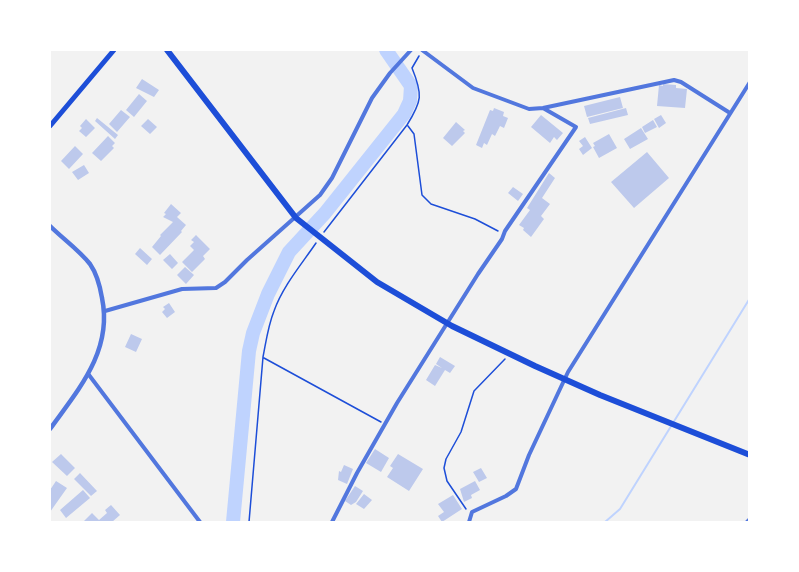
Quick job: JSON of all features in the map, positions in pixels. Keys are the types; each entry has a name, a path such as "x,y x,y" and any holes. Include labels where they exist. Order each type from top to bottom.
{"main road":[{"path":"50,126 114,50"},
{"path":"167,50 296,219 377,282 447,323 509,353 750,455"}],"street":[{"path":"105,310 182,289 216,288 296,219 320,195 332,178 372,98 411,50"},
{"path":"422,50 473,88 529,109 674,80 681,82 730,113"},
{"path":"469,522 472,514 516,489 529,455 565,378 750,82"},
{"path":"332,522 385,424 447,323 576,127 543,108"},
{"path":"50,226 89,263 99,282 105,310 103,336 89,375 50,429"},
{"path":"89,375 200,522"}],"path":[{"path":"249,522 264,357 274,311 285,288 319,236 407,125 417,108 420,96 412,66 422,50"},
{"path":"407,125 414,134 424,200 474,219 504,234"},
{"path":"472,514 462,504 447,481 444,468 446,459 461,432 474,391 495,371 509,353"},
{"path":"264,357 385,424"}],"building":[{"path":"142,79 159,90 154,97 136,88"},
{"path":"663,84 687,89 685,108 657,106 659,85 663,86"},
{"path":"139,94 147,101 134,117 126,110"},
{"path":"620,97 623,108 587,117 584,106"},
{"path":"494,108 504,112 503,116 508,118 504,128 500,126 495,136 492,134 487,145 484,143 482,148 476,145 490,110 493,111"},
{"path":"626,108 628,115 590,124 588,118"},
{"path":"121,110 130,117 117,132 109,124"},
{"path":"541,115 563,133 557,140 554,137 550,143 531,127"},
{"path":"661,115 666,123 659,128 654,119"},
{"path":"97,118 118,135 115,139 95,121"},
{"path":"86,119 95,128 86,137 79,131"},
{"path":"148,119 157,127 150,134 141,126"},
{"path":"653,120 657,127 645,133 642,127"},
{"path":"456,122 465,130 463,131 465,133 452,146 443,138"},
{"path":"641,128 648,139 630,149 624,139"},
{"path":"609,134 617,148 599,158 593,143"},
{"path":"108,136 115,143 112,146 114,148 101,161 92,153"},
{"path":"585,137 592,148 583,155 579,149 583,146 579,141"},
{"path":"75,146 83,154 69,169 61,161"},
{"path":"647,152 669,178 634,208 611,182"},
{"path":"84,165 89,173 78,180 72,172"},
{"path":"549,173 555,178 542,198 550,204 541,216 544,219 531,237 519,225 530,210 527,208"},
{"path":"513,187 523,194 518,201 508,193"},
{"path":"171,204 181,213 177,217 186,225 160,255 152,247 173,222 163,217"},
{"path":"196,235 210,249 203,256 205,259 192,272 182,262 194,250 190,246 194,242 191,240"},
{"path":"140,248 152,259 147,265 135,254"},
{"path":"170,254 178,263 172,269 163,260"},
{"path":"185,267 194,275 186,284 177,275"},
{"path":"169,303 175,312 167,318 162,312 165,309 163,307"},
{"path":"131,334 142,339 136,352 125,347"},
{"path":"440,357 455,366 450,373 445,370 435,386 426,380 435,365 442,368 436,364"},
{"path":"375,449 389,458 381,472 366,463"},
{"path":"61,454 75,468 67,476 52,462"},
{"path":"398,454 423,469 409,491 387,477 393,468 390,466"},
{"path":"344,465 353,469 347,484 338,480 339,471 341,472"},
{"path":"481,468 487,478 479,482 473,472"},
{"path":"80,473 97,491 91,496 74,479"},
{"path":"56,481 67,488 50,512 50,490"},
{"path":"475,481 480,490 464,502 460,489"},
{"path":"355,486 363,491 356,502 351,505 345,501"},
{"path":"83,490 90,498 66,518 60,510"},
{"path":"364,494 372,500 364,509 356,504"},
{"path":"453,495 462,509 442,522 438,516 444,512 438,504"},
{"path":"111,505 120,515 112,522 84,521 92,513 99,520 107,513 105,510"}],"waterway":[{"path":"233,522 249,351 253,333 268,294 289,252 325,213 404,114 410,101 411,86 386,50"},
{"path":"605,522 620,509 750,298"}]}
